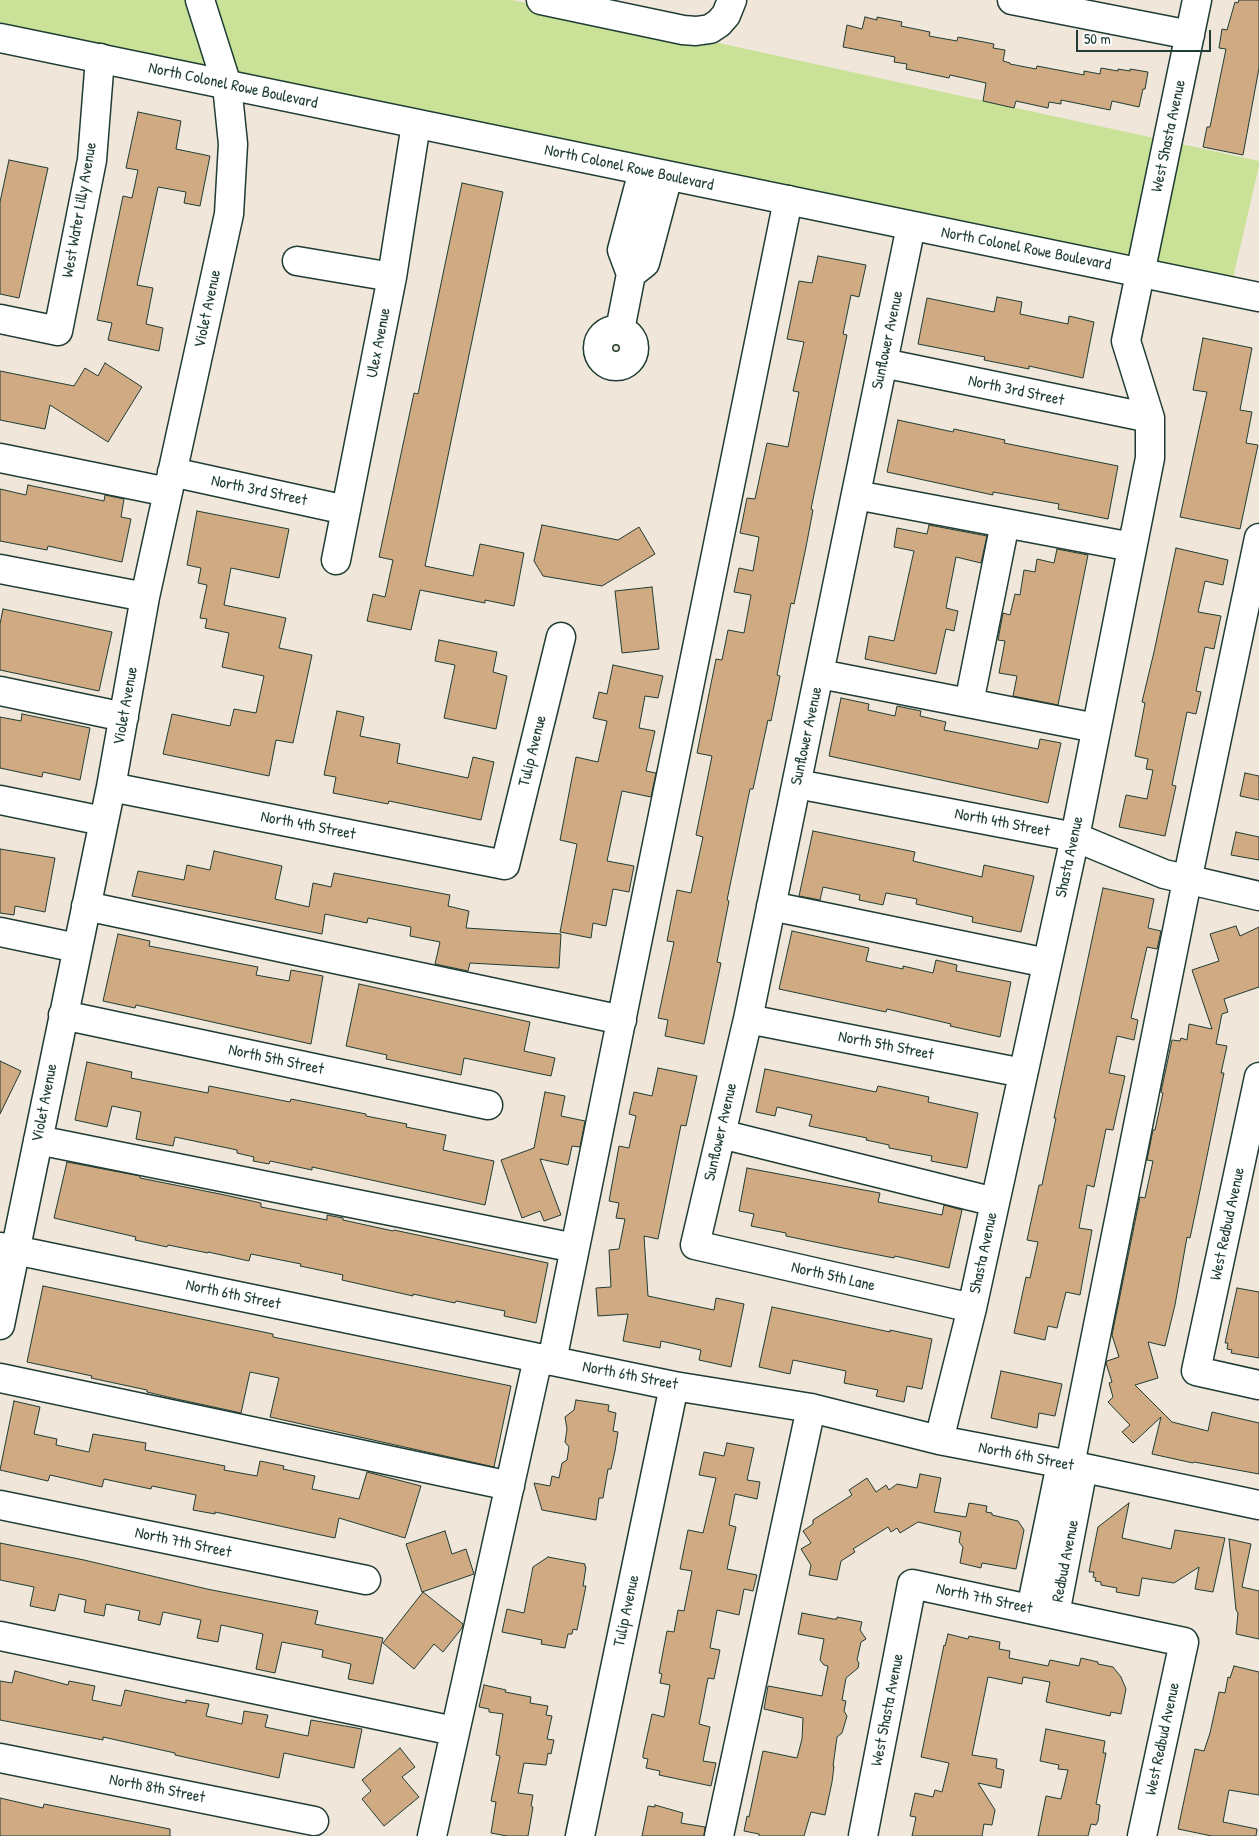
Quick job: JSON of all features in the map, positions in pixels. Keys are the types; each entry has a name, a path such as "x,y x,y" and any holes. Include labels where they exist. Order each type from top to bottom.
{"street":[{"name":"Violet Avenue","path":"0,1325 8,1249 38,1140 111,787 145,597 229,214 233,144 227,85 200,0"},
{"path":"541,0 601,6 683,30 696,31 710,29 719,23 726,15 732,0"},
{"path":"1012,0 1190,35"},
{"name":"West Shasta Avenue","path":"1141,272 1197,0"},
{"name":"North Colonel Rowe Boulevard","path":"0,38 1259,297"},
{"name":"West Water Lilly Avenue","path":"0,319 58,331 92,160 100,58"},
{"name":"Ulex Avenue","path":"336,560 392,277 416,124"},
{"path":"620,330 631,274 622,250 655,173"},
{"path":"432,1836 454,1730 510,1486 575,1248 788,200"},
{"name":"Sunflower Avenue","path":"695,1245 748,1019 911,226"},
{"path":"297,262 392,277"},
{"name":"Shasta Avenue","path":"939,1440 972,1308 1075,838 1150,458 1150,418 1126,341 1141,272"},
{"name":"North 3rd Street","path":"883,363 1150,418"},
{"name":"North 3rd Street","path":"0,458 170,482 346,510"},
{"path":"856,495 1132,547"},
{"path":"970,703 1005,523"},
{"name":"Redbud Avenue","path":"1184,1642 1043,1612 1187,881 1259,538"},
{"path":"0,569 145,597"},
{"name":"Tulip Avenue","path":"505,865 561,637"},
{"path":"820,674 1096,728"},
{"path":"0,691 124,717"},
{"name":"North 4th Street","path":"797,784 1075,838 1164,874 1187,881 1259,896"},
{"name":"North 4th Street","path":"111,787 505,865"},
{"path":"0,800 103,821"},
{"path":"86,906 622,1020"},
{"path":"771,906 1047,962"},
{"path":"0,932 77,948"},
{"name":"North 5th Street","path":"63,1015 488,1105"},
{"name":"North 5th Street","path":"748,1019 1023,1073"},
{"name":"West Redbud Avenue","path":"1259,1077 1196,1372 1259,1385"},
{"path":"721,1134 995,1202"},
{"path":"38,1140 575,1248"},
{"name":"North 5th Lane","path":"695,1245 972,1308"},
{"name":"North 6th Street","path":"8,1249 674,1386 811,1408 939,1440 1259,1506"},
{"path":"0,1378 510,1486"},
{"name":"Tulip Avenue","path":"580,1836 674,1386"},
{"path":"719,1836 811,1408"},
{"name":"North 7th Street","path":"0,1505 366,1580"},
{"name":"West Shasta Avenue","path":"863,1836 912,1584"},
{"name":"North 7th Street","path":"912,1584 1043,1612"},
{"path":"0,1636 454,1730"},
{"name":"West Redbud Avenue","path":"1142,1836 1184,1642"},
{"name":"North 8th Street","path":"0,1758 314,1821"}],"green space":[{"path":"0,0 512,0 728,45 1259,161 1259,166 1230,291 0,33"}],"building":[{"path":"1239,0 1259,0 1259,68 1243,155 1203,147 1207,127 1210,127 1226,49 1219,48 1222,29 1227,30 1235,2 1238,3"},
{"path":"865,17 877,20 877,17 902,22 901,26 930,32 929,36 957,41 958,37 994,44 993,48 1005,50 1003,61 1010,64 1036,69 1037,66 1084,75 1084,71 1100,74 1101,68 1118,71 1118,69 1130,71 1130,69 1148,72 1145,89 1143,89 1139,107 1112,101 1110,110 1061,100 1061,104 1049,102 1048,108 1016,101 1014,108 983,101 986,83 950,75 949,78 906,69 907,64 894,62 895,57 843,47 847,25 862,29"},
{"path":"138,112 181,121 176,149 210,156 200,206 184,203 186,192 158,187 137,285 153,288 146,324 163,328 159,351 108,340 112,323 97,320 123,196 132,198 138,170 126,168"},
{"path":"9,160 48,168 19,298 0,294 0,202"},
{"path":"462,183 503,192 425,566 473,576 480,544 524,553 514,606 485,600 485,603 420,590 411,630 367,621 373,594 385,597 393,560 379,557 414,393 418,394"},
{"path":"818,256 866,265 859,297 851,295 843,334 847,335 811,509 813,510 806,547 794,604 791,603 777,675 780,676 771,721 768,720 753,789 750,789 727,900 729,901 717,962 721,963 704,1044 665,1036 668,1020 658,1018 674,942 667,941 677,890 691,893 703,837 696,835 712,756 697,753 716,659 722,660 728,630 744,633 751,595 734,592 739,568 753,571 759,537 740,533 747,498 755,499 767,443 788,447 799,392 793,391 804,342 787,339 799,281 812,283"},
{"path":"997,297 1022,302 1020,314 1068,324 1069,316 1094,322 1083,378 1029,366 1029,369 984,360 985,357 918,344 927,298 994,312"},
{"path":"1203,338 1252,348 1240,410 1252,412 1246,443 1258,445 1240,529 1180,517 1207,392 1193,390"},
{"path":"105,363 142,387 108,442 50,405 45,429 0,420 0,371 74,386 85,368 98,376"},
{"path":"898,420 953,432 954,429 1005,440 1004,443 1118,466 1108,519 1058,509 1059,504 993,492 993,495 887,472"},
{"path":"28,485 104,501 105,495 124,499 121,517 131,519 122,562 48,546 47,550 0,541 0,489 26,495"},
{"path":"197,511 289,529 279,578 231,568 224,605 286,618 279,648 312,655 293,743 276,740 269,776 163,754 172,714 230,726 234,709 256,713 264,676 222,667 229,633 205,628 207,619 200,618 207,585 198,583 201,568 187,565"},
{"path":"542,525 618,540 639,527 655,554 602,586 543,576 534,561"},
{"path":"929,525 987,536 981,563 956,557 946,608 958,611 954,631 946,629 936,674 865,659 869,636 894,641 914,551 894,547 897,528 927,534"},
{"path":"1176,548 1228,560 1223,585 1205,581 1198,612 1221,616 1214,649 1205,647 1196,691 1201,692 1196,714 1187,712 1172,785 1176,786 1165,836 1119,827 1126,795 1147,799 1153,770 1146,769 1148,759 1135,756 1145,703 1142,702"},
{"path":"1057,549 1088,555 1058,705 1013,696 1017,676 999,673 1005,641 998,640 1003,613 1010,615 1015,594 1020,595 1024,570 1035,572 1037,559 1054,563"},
{"path":"652,587 659,649 622,653 615,591"},
{"path":"3,609 112,632 99,691 0,670 0,624"},
{"path":"439,640 497,652 493,672 507,676 496,729 444,718 455,665 435,661"},
{"path":"613,665 663,676 658,698 645,696 639,728 655,731 646,771 656,773 651,797 622,791 607,861 634,866 629,892 613,889 606,926 593,923 591,938 560,932 577,844 560,840 576,757 598,762 607,721 593,718 599,692 607,694"},
{"path":"841,698 869,704 868,710 895,716 897,706 921,711 920,716 946,722 944,730 1038,749 1040,739 1061,743 1048,803 829,756"},
{"path":"337,711 364,717 360,736 400,744 397,763 468,778 473,757 494,762 481,820 389,801 388,804 333,793 336,777 324,775"},
{"path":"22,714 90,728 80,780 43,772 42,777 0,768 0,717 21,721"},
{"path":"1245,773 1259,776 1259,800 1240,796"},
{"path":"813,831 915,852 913,861 982,877 984,865 1034,876 1021,932 972,922 973,917 916,904 917,899 886,893 883,905 859,900 860,895 823,887 820,900 799,896"},
{"path":"1236,832 1259,837 1259,860 1231,855"},
{"path":"0,849 55,858 45,912 15,906 14,915 0,913"},
{"path":"214,851 282,866 275,899 309,907 313,883 331,887 334,873 450,895 448,906 469,911 466,928 561,934 559,968 470,963 468,971 435,964 440,942 410,936 411,927 368,918 367,923 325,914 322,934 132,896 138,871 184,880 187,865 210,870"},
{"path":"1103,888 1154,899 1148,928 1161,931 1157,949 1147,947 1131,1018 1138,1020 1134,1040 1117,1036 1109,1073 1125,1076 1113,1130 1106,1129 1094,1187 1087,1185 1079,1228 1092,1230 1080,1295 1066,1292 1057,1328 1048,1326 1045,1340 1014,1333 1026,1277 1030,1278 1038,1242 1027,1240 1039,1185 1042,1185 1056,1118 1054,1118"},
{"path":"1236,926 1240,936 1259,927 1259,987 1224,999 1228,1012 1222,1014 1216,1044 1227,1046 1221,1073 1224,1073 1190,1238 1187,1237 1175,1305 1165,1346 1148,1342 1158,1378 1135,1385 1172,1422 1208,1431 1212,1412 1259,1423 1259,1474 1152,1454 1161,1417 1133,1443 1122,1432 1130,1425 1108,1402 1113,1397 1109,1383 1112,1382 1106,1363 1119,1357 1112,1335 1140,1197 1145,1198 1153,1161 1147,1160 1163,1093 1161,1092 1172,1040 1180,1041 1181,1038 1187,1040 1189,1024 1212,1029 1192,970 1219,961 1210,934"},
{"path":"792,931 869,948 866,961 903,969 903,966 933,973 936,960 957,965 956,971 1011,982 1000,1037 887,1009 886,1012 779,989"},
{"path":"118,934 150,941 149,946 258,967 256,975 289,981 291,970 323,976 311,1044 136,1005 135,1008 103,1001"},
{"path":"359,984 530,1022 524,1051 555,1058 551,1076 464,1058 461,1075 386,1059 387,1055 346,1046"},
{"path":"0,1061 21,1071 0,1114"},
{"path":"87,1062 132,1072 131,1078 208,1093 209,1086 290,1102 291,1099 366,1114 366,1116 407,1124 406,1127 446,1135 443,1150 494,1161 485,1205 312,1167 312,1170 270,1161 269,1164 253,1161 254,1157 237,1153 237,1150 175,1137 173,1146 136,1139 141,1112 112,1106 107,1127 75,1120"},
{"path":"658,1068 697,1076 686,1126 681,1125 658,1239 644,1236 648,1296 714,1310 716,1298 744,1304 731,1367 699,1360 701,1350 661,1341 660,1348 623,1341 628,1314 598,1316 596,1288 611,1287 609,1250 619,1249 625,1219 616,1218 619,1203 609,1201 619,1146 629,1148 636,1116 629,1114 634,1092 652,1096"},
{"path":"765,1069 876,1092 878,1086 929,1097 928,1102 978,1113 967,1168 931,1161 932,1156 889,1148 889,1145 866,1140 867,1138 809,1126 812,1115 777,1107 775,1116 756,1112"},
{"path":"545,1092 565,1096 561,1116 585,1121 580,1147 572,1146 568,1165 540,1159 561,1215 544,1221 540,1211 522,1218 501,1160 534,1148"},
{"path":"67,1162 261,1203 261,1207 327,1220 327,1215 343,1218 343,1220 393,1231 548,1263 536,1323 504,1316 505,1311 413,1294 413,1296 342,1280 343,1275 300,1266 301,1264 251,1254 249,1261 168,1245 167,1247 135,1240 136,1237 54,1218"},
{"path":"747,1168 880,1193 878,1202 942,1215 944,1205 962,1210 949,1268 786,1236 786,1233 751,1226 754,1214 739,1211"},
{"path":"43,1286 273,1334 273,1337 511,1386 494,1467 270,1417 279,1378 250,1372 241,1413 27,1362"},
{"path":"1237,1288 1259,1292 1259,1358 1231,1353 1232,1350 1227,1349 1228,1343 1225,1343"},
{"path":"772,1307 932,1339 922,1389 907,1386 904,1402 876,1396 878,1390 844,1383 846,1371 793,1360 790,1374 759,1367"},
{"path":"1001,1371 1062,1384 1055,1416 1039,1413 1037,1428 991,1418"},
{"path":"576,1400 609,1405 608,1411 616,1413 613,1431 618,1432 615,1451 611,1469 608,1469 603,1498 599,1498 596,1520 542,1510 534,1483 550,1486 552,1476 559,1478 562,1463 567,1460 569,1447 565,1442 567,1429 565,1417 574,1410"},
{"path":"14,1401 40,1407 34,1434 57,1439 56,1445 89,1452 93,1434 146,1443 145,1450 225,1466 224,1470 257,1476 260,1461 284,1466 283,1469 315,1476 312,1489 359,1499 367,1472 421,1486 405,1538 339,1518 335,1538 215,1512 215,1514 193,1510 196,1495 152,1486 151,1489 104,1479 102,1487 50,1475 48,1481 0,1470"},
{"path":"727,1443 754,1448 747,1480 760,1482 757,1499 735,1494 729,1525 736,1527 727,1569 757,1575 753,1591 744,1589 739,1615 717,1610 710,1648 720,1650 714,1679 708,1678 699,1724 710,1727 703,1761 716,1763 711,1786 659,1775 660,1771 646,1768 648,1759 643,1758 643,1755 652,1714 664,1717 670,1685 660,1683 662,1674 659,1673 667,1631 674,1632 678,1610 684,1611 692,1571 680,1569 688,1530 703,1533 716,1478 699,1475 704,1452 724,1456"},
{"path":"920,1474 941,1478 934,1512 966,1517 969,1503 987,1506 986,1512 992,1513 992,1515 1018,1521 1024,1530 1016,1569 982,1563 981,1568 960,1563 963,1547 959,1542 961,1532 918,1522 900,1533 897,1528 891,1532 888,1527 853,1549 855,1552 841,1561 837,1580 809,1575 811,1565 801,1549 811,1543 803,1531 813,1524 813,1520 852,1495 849,1490 867,1478 876,1492 886,1485 889,1490 897,1484 917,1488"},
{"path":"1129,1503 1122,1538 1171,1549 1175,1530 1225,1538 1213,1592 1195,1589 1199,1567 1174,1583 1142,1578 1139,1596 1116,1592 1117,1588 1101,1585 1101,1582 1095,1581 1096,1578 1093,1577 1094,1572 1089,1572 1098,1527"},
{"path":"445,1531 452,1554 466,1549 474,1574 422,1592 406,1544"},
{"path":"1229,1539 1251,1544 1242,1587 1259,1591 1259,1639 1236,1634 1238,1613 1236,1610"},
{"path":"0,1543 84,1560 207,1589 318,1611 315,1624 383,1638 373,1684 348,1679 351,1664 322,1657 323,1650 282,1642 275,1673 256,1669 263,1634 221,1625 218,1642 197,1638 201,1620 163,1612 160,1625 138,1620 140,1611 106,1604 104,1616 84,1612 86,1600 59,1594 55,1611 30,1606 34,1587 0,1580"},
{"path":"548,1557 585,1564 586,1567 583,1586 586,1586 577,1630 573,1629 572,1634 568,1634 565,1648 541,1644 542,1640 502,1632 507,1609 524,1613 533,1567"},
{"path":"423,1592 463,1624 462,1628 443,1652 434,1644 414,1669 383,1643"},
{"path":"802,1613 862,1622 860,1630 866,1639 861,1642 857,1660 859,1663 858,1668 846,1678 842,1700 846,1701 844,1711 847,1716 842,1733 837,1737 832,1782 825,1815 811,1812 804,1836 759,1836 759,1834 744,1831 747,1816 749,1817 763,1751 797,1758 802,1739 803,1718 764,1709 768,1686 822,1696 828,1666 824,1665 820,1660 824,1639 798,1634"},
{"path":"948,1634 968,1639 969,1636 1000,1642 999,1649 1010,1651 1009,1658 1048,1666 1050,1660 1079,1666 1081,1658 1098,1662 1098,1664 1113,1667 1121,1677 1126,1689 1121,1714 1111,1712 1110,1716 1046,1702 1050,1682 1023,1677 1022,1684 988,1677 972,1755 997,1759 996,1768 1004,1770 1001,1788 978,1783 995,1810 992,1825 984,1824 982,1836 912,1836 916,1817 910,1816 915,1793 933,1797 935,1790 942,1792 949,1763 921,1757 944,1645"},
{"path":"1234,1666 1259,1672 1259,1795 1229,1790 1223,1822 1257,1829 1256,1836 1212,1836 1178,1829 1195,1749 1204,1751 1219,1692 1225,1693 1228,1677 1230,1678"},
{"path":"15,1671 68,1685 69,1681 95,1686 92,1700 121,1706 125,1690 186,1703 186,1700 209,1704 206,1716 242,1724 244,1711 268,1715 265,1727 308,1736 311,1720 362,1729 354,1768 284,1753 279,1778 103,1737 103,1740 0,1720 0,1681 12,1683"},
{"path":"484,1685 506,1690 505,1692 531,1697 530,1703 548,1706 546,1715 552,1716 547,1739 554,1740 551,1754 548,1753 546,1765 524,1763 518,1793 533,1795 528,1836 507,1836 491,1833 496,1802 491,1801 500,1756 496,1755 503,1714 489,1712 489,1709 479,1707"},
{"path":"1046,1729 1105,1741 1103,1753 1106,1753 1096,1804 1100,1805 1098,1821 1096,1825 1091,1824 1088,1836 1038,1836 1046,1796 1061,1799 1068,1770 1058,1769 1059,1765 1040,1761"},
{"path":"400,1748 415,1767 402,1777 419,1797 384,1826 362,1799 371,1791 362,1780"},
{"path":"0,1798 43,1808 44,1804 170,1829 170,1836 0,1836"},
{"path":"655,1805 683,1813 681,1823 705,1827 704,1836 642,1836 648,1806 655,1807"}]}
